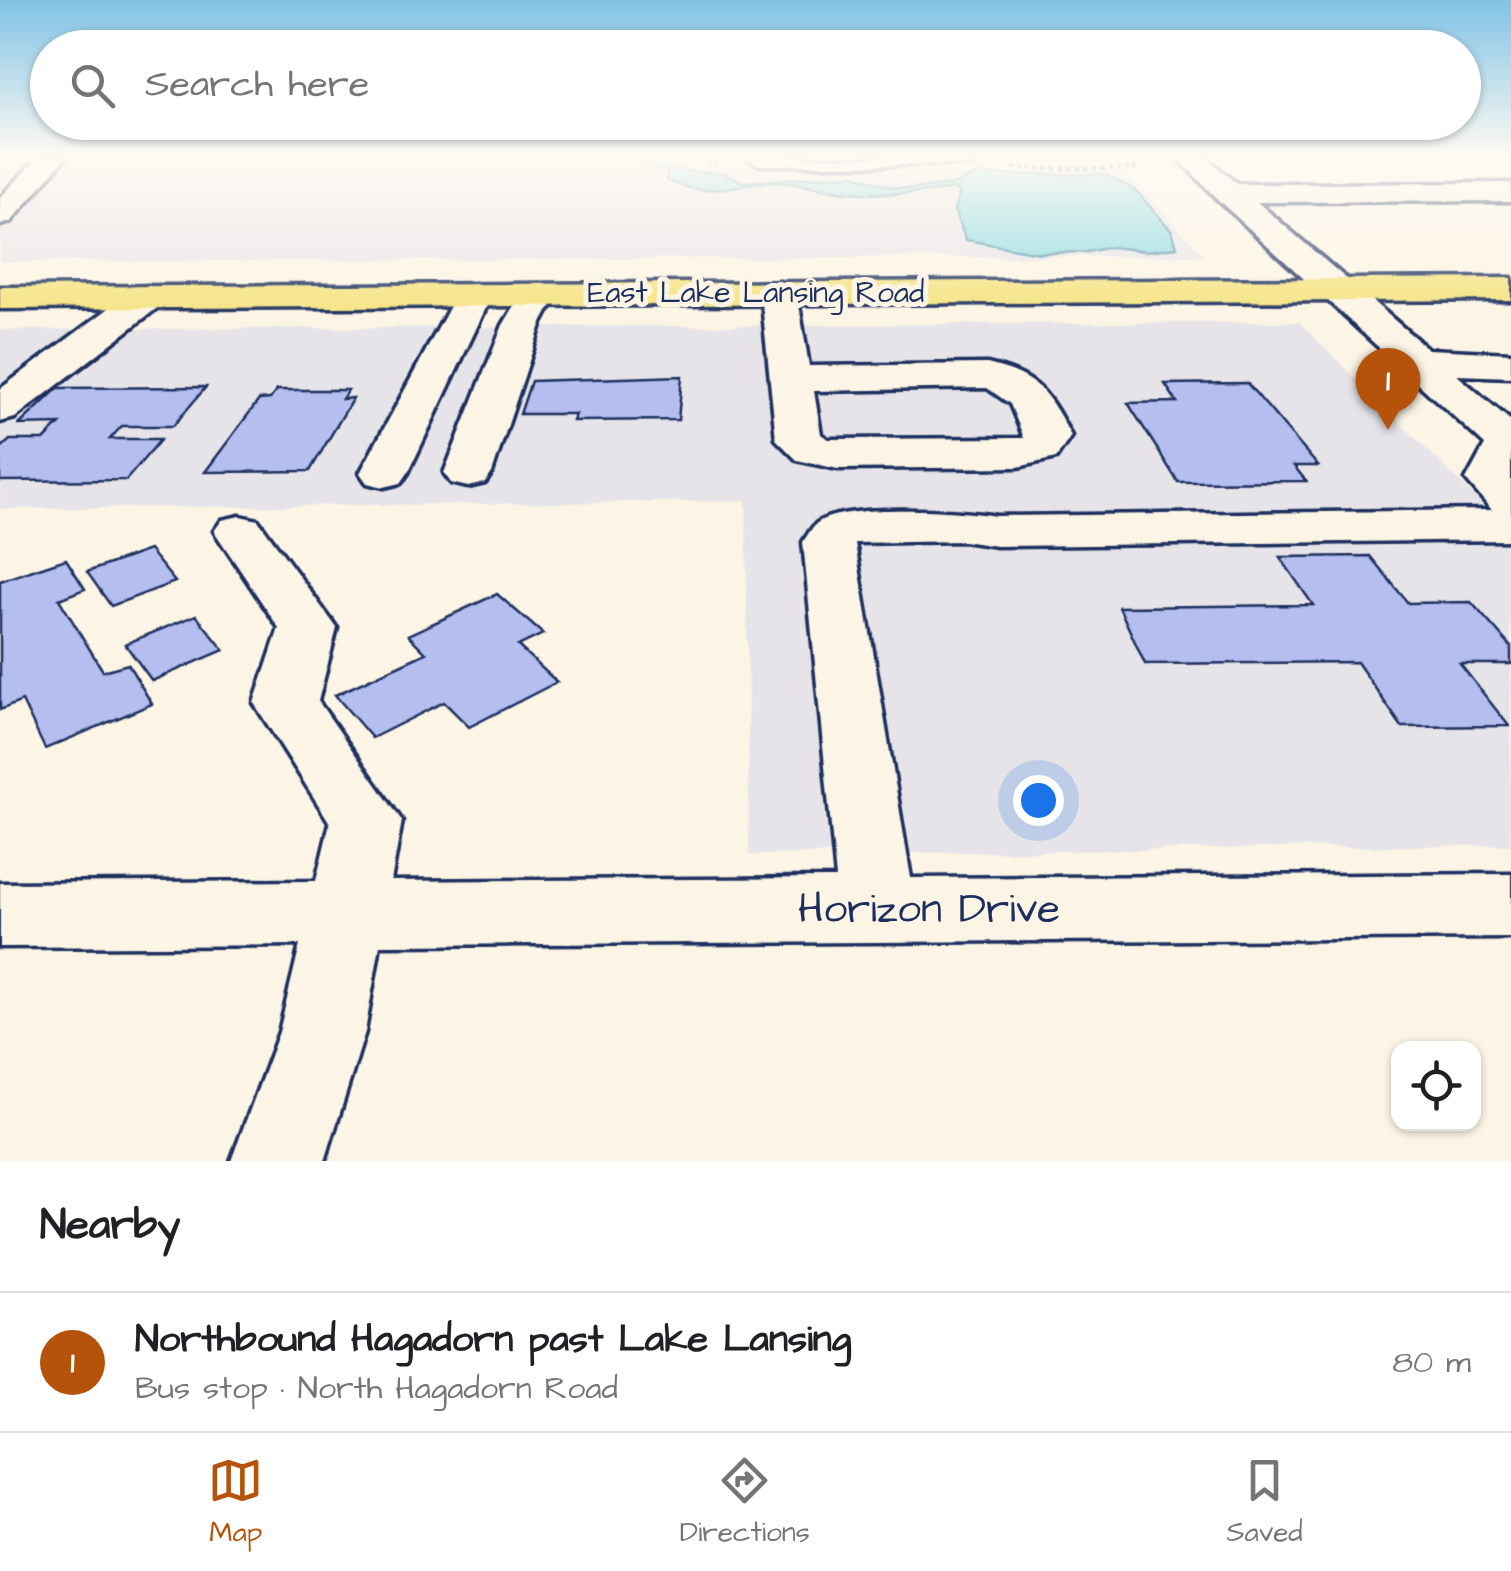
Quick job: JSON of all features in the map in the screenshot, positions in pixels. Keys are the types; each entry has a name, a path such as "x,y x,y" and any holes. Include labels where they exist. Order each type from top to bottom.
{"main road":[{"name":"East Lake Lansing Road","path":"0,298 1511,288"}],"street":[{"path":"1247,211 1510,444 1490,480 1511,501"},
{"path":"780,293 798,439 812,450 838,455 1018,454 1040,448 1048,436 1024,391 1009,380 987,376 791,379"},
{"path":"384,474 474,295"},
{"path":"468,474 522,325 539,295"},
{"path":"0,409 148,297"},
{"path":"1416,362 1511,365"},
{"path":"879,911 855,758 829,542 837,532 854,527 963,526 996,531 1511,525"},
{"path":"240,531 308,628 286,703 366,821 322,1032 278,1161"},
{"name":"Horizon Drive","path":"0,915 346,916 1511,906"}],"shaded area":[{"path":"0,211 1163,211 1205,256 0,262"},
{"path":"1299,322 1511,533 1511,845 749,855 746,501 0,509 0,330"}],"water":[{"path":"954,211 1154,211 1172,231 1177,247 1039,253 966,240"}],"building":[{"path":"682,376 678,420 573,421 575,414 520,414 531,381"},
{"path":"1247,383 1318,466 1294,466 1306,481 1178,482 1128,403 1177,402 1165,384"},
{"path":"206,387 173,426 122,426 110,439 161,439 126,480 0,481 0,449 10,440 44,440 60,424 19,425 58,388"},
{"path":"277,390 348,390 342,399 353,398 310,471 205,472 259,400 270,399"},
{"path":"149,550 175,582 111,606 87,572"},
{"path":"1370,556 1408,603 1471,602 1511,647 1511,664 1460,664 1509,726 1402,727 1357,662 1145,664 1119,607 1313,605 1280,557"},
{"path":"66,559 85,589 59,599 103,671 128,664 152,704 45,749 22,701 0,710 0,581"},
{"path":"497,594 543,634 518,646 557,682 469,727 444,702 372,738 335,695 426,653 408,635"},
{"path":"196,615 224,650 152,681 125,644"}],"place":[{"name":"Northbound Hagadorn past Lake Lansing","path":"1388,430"}]}
